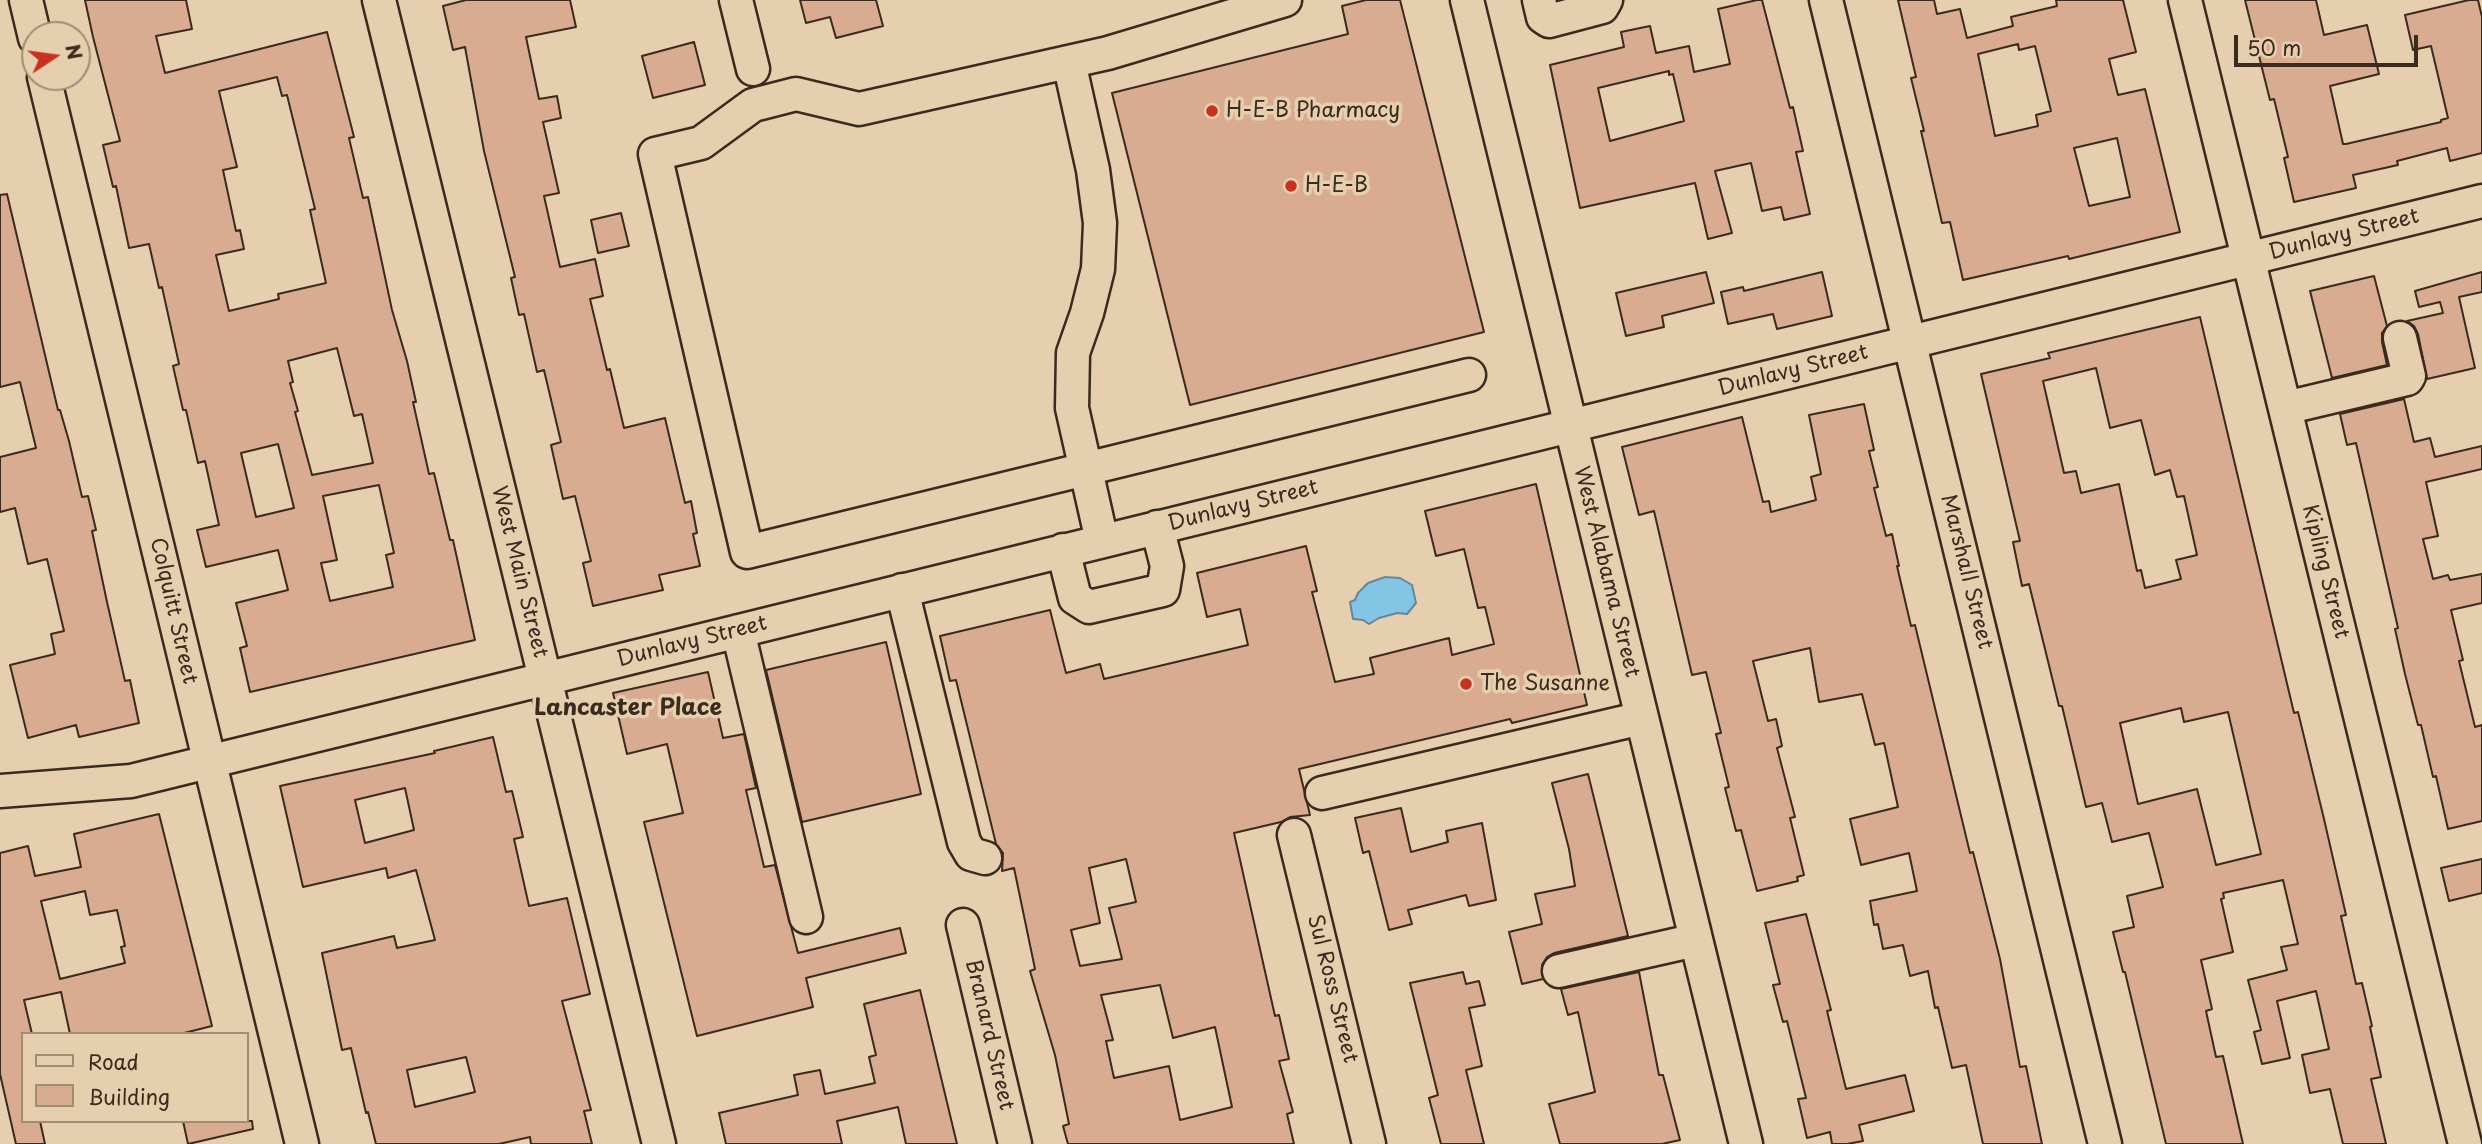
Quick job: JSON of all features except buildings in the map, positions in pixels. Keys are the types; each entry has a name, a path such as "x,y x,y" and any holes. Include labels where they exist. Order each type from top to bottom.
{"street":[{"path":"26,0 31,21"},
{"name":"West Main Street","path":"379,0 659,1144"},
{"path":"736,0 753,69"},
{"path":"1285,0 1108,53 859,108 796,94 753,105 701,143 655,154 747,552 1469,375"},
{"name":"West Alabama Street","path":"1467,0 1746,1144"},
{"path":"1539,0 1543,17 1549,21 1602,7 1606,0"},
{"name":"Marshall Street","path":"1826,0 2105,1144"},
{"name":"Kipling Street","path":"2185,0 2465,1144"},
{"path":"1069,62 1093,170 1100,223 1098,269 1073,353 1072,408 1102,541"},
{"name":"Colquitt Street","path":"47,91 302,1144"},
{"name":"Dunlavy Street","path":"0,791 131,781 2482,201"},
{"path":"2285,408 2407,379 2409,376 2400,338"},
{"path":"1063,551 1075,598 1089,607 1163,590 1167,566 1157,527"},
{"path":"902,590 964,842 971,854 985,858"},
{"path":"738,631 806,917"},
{"path":"1322,793 1642,718"},
{"name":"Sul Ross Street","path":"1294,835 1369,1144"},
{"name":"Branard Street","path":"963,925 1015,1144"},
{"path":"1559,971 1696,940"}],"water":[{"path":"1385,577 1400,578 1412,585 1416,603 1407,614 1397,613 1369,624 1353,619 1350,602 1355,600 1368,583"}],"place":[{"name":"H-E-B Pharmacy","path":"1212,111"},
{"name":"H-E-B","path":"1291,186"},
{"name":"The Susanne","path":"1466,684"}],"district":[{"name":"Lancaster Place","path":"628,709"}]}
